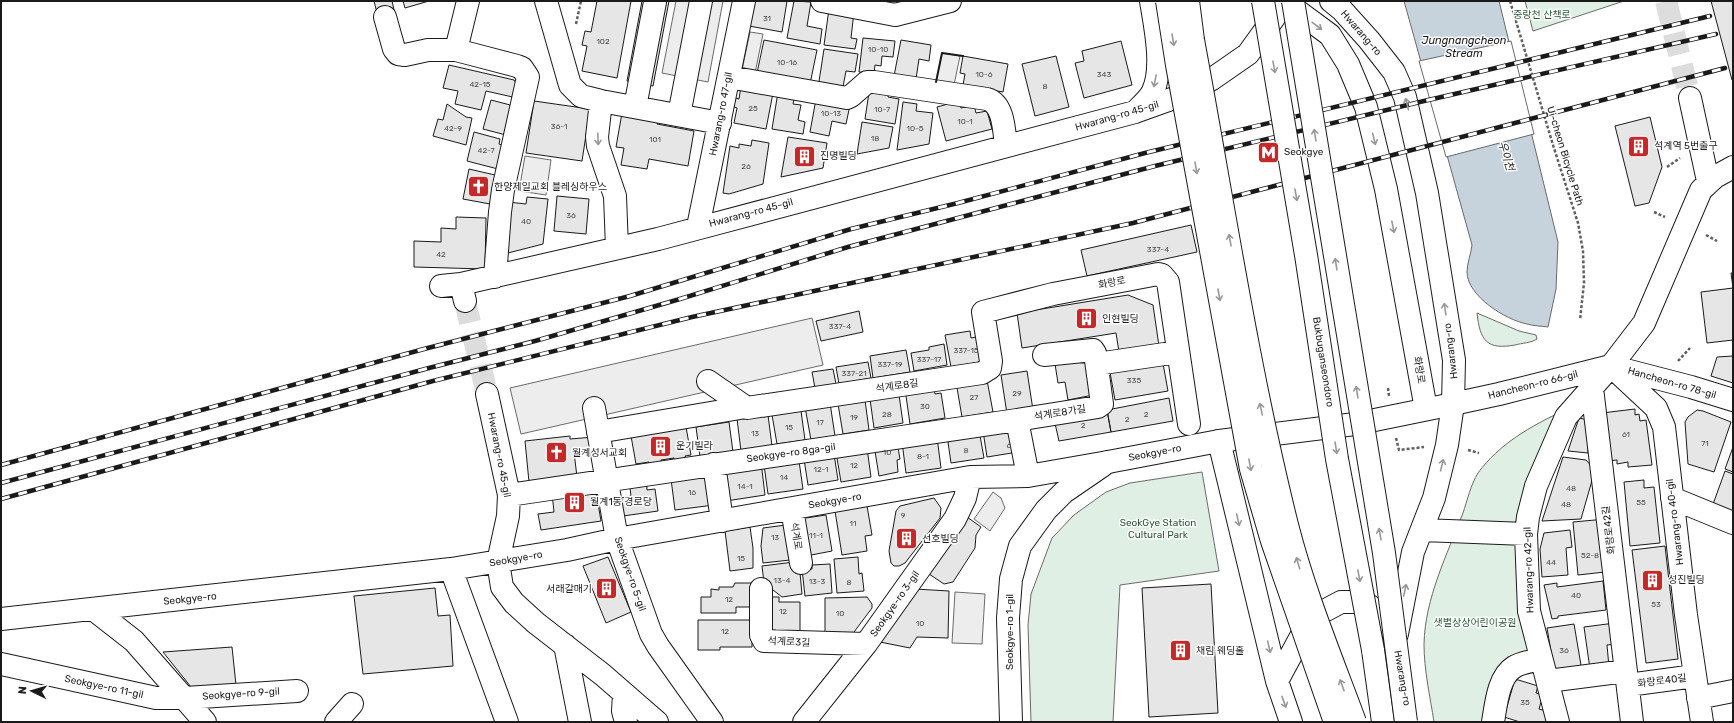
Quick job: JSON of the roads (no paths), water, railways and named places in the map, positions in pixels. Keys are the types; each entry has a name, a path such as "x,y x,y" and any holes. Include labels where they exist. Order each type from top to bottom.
{"main road":[{"path":"456,50 468,1"},
{"path":"546,1 570,85 581,96 720,123"},
{"path":"680,115 701,1"},
{"name":"Hwarang-ro 47-gil","path":"698,227 744,1"},
{"path":"824,1 895,15 950,1"},
{"path":"1135,112 1153,91 1158,69 1157,40 1151,1"},
{"path":"1167,1 1177,65 1251,469 1272,541 1335,722"},
{"path":"1188,1 1193,40 1258,395 1288,526 1299,567 1355,722"},
{"name":"Bukbuganseondoro","path":"1263,1 1306,255 1337,459 1373,650 1383,722"},
{"path":"1287,1 1384,553 1408,722"},
{"name":"Hwarang-ro 45-gil","path":"456,290 495,277 658,239 698,227 1135,112 1177,97 1212,79 1248,54 1287,1"},
{"name":"화랑로","path":"1287,1 1330,35 1348,64 1366,107 1386,189 1426,409"},
{"name":"Hwarang-ro","path":"1331,1 1342,10 1378,51 1394,72 1405,97 1426,194 1454,360 1453,404 1447,445 1434,498 1413,552 1395,642 1408,722"},
{"path":"635,107 655,2"},
{"path":"385,17 394,49 398,54 405,55 428,50 456,50 517,66 522,68 528,76 503,190 495,277"},
{"path":"729,77 847,98 852,96 867,82 874,82 992,100 999,109 1006,146"},
{"path":"1690,98 1708,181"},
{"path":"601,101 597,137 598,146 615,196 617,248"},
{"path":"1611,366 1644,322 1696,200 1708,181 1733,167"},
{"name":"화랑로","path":"983,312 1053,294 1155,274 1162,274 1168,282 1189,424"},
{"name":"석계로8길","path":"598,432 746,407 982,374 990,368 991,360 983,312"},
{"path":"1044,356 1091,349 1095,353 1097,364 1178,352"},
{"name":"석계로8가길","path":"1017,420 1098,407 1102,404 1097,364"},
{"name":"Hancheon-ro 66-gil","path":"1219,441 1355,424 1505,393 1611,366"},
{"name":"Hwarang-ro 42-gil","path":"1558,722 1529,611 1526,534 1528,517 1534,493 1562,426 1572,409 1611,366"},
{"name":"Hancheon-ro 78-gil","path":"1611,366 1691,387 1733,400"},
{"name":"Hwarang-ro 40-gil","path":"1611,366 1650,401 1656,408 1664,427 1702,722"},
{"path":"708,382 746,407"},
{"name":"화랑로42길","path":"1592,388 1632,722"},
{"name":"Hwarang-ro 45-gil","path":"487,394 509,495 508,516 498,562"},
{"name":"Seokgye-ro 5-gil","path":"594,408 617,540 651,634 712,722"},
{"path":"1017,420 1028,476"},
{"name":"Seokgye-ro 8ga-gil","path":"509,495 1017,420"},
{"path":"1219,441 1277,681 1291,722"},
{"name":"Seokgye-ro","path":"1,619 451,569 498,562 970,477 1028,476 1219,441"},
{"name":"Seokgye-ro 1-gil","path":"1011,722 1008,618 1011,579 1020,546 1046,510 1064,492 1108,462"},
{"path":"714,464 722,521"},
{"name":"Seokgye-ro 3-gil","path":"804,722 866,644 955,519 965,498 970,477"},
{"path":"1672,498 1733,522"},
{"name":"석계로","path":"792,509 801,563"},
{"path":"1422,530 1526,534"},
{"path":"498,562 502,587 514,603 657,722"},
{"path":"451,569 507,722"},
{"name":"석계로3길","path":"761,590 761,635 764,641 866,644"},
{"path":"1277,681 1311,618 1341,602 1364,602 1390,620 1395,642"},
{"name":"Seokgye-ro 9-gil","path":"93,609 134,641 205,722"},
{"path":"565,645 580,722"},
{"path":"1493,722 1499,694 1505,677 1515,666 1542,659"},
{"name":"Seokgye-ro 11-gil","path":"1,664 156,698 185,698"},
{"name":"화랑로40길","path":"1627,678 1695,676"},
{"path":"1548,681 1627,678"},
{"name":"Seokgye-ro 9-gil","path":"185,698 297,691"},
{"path":"1698,698 1733,691"},
{"path":"624,694 623,712 626,722"},
{"path":"336,722 352,704"}],"water":[{"name":"Jungnangcheon Stream","path":"1404,1 1499,1 1558,242 1556,289 1548,327 1518,322 1509,318 1489,306 1480,298 1473,290 1469,281 1467,269 1472,245"}],"tunnel":[{"path":"1666,1 1690,98"},
{"path":"465,301 487,394"}],"railway":[{"path":"1,465 424,349 630,296 851,229 958,203 1145,153 1710,16"},
{"path":"1,483 535,341 680,299 848,247 1155,166 1424,101 1716,34"},
{"path":"1,499 433,381 692,317 1133,223 1725,68"}],"place":[{"name":"석계역 5번출구","path":"1638,146"},
{"name":"Seokgye","path":"1269,152"},
{"name":"진명빌딩","path":"805,156"},
{"name":"한양제일교회 블레싱하우스","path":"478,187"},
{"name":"인현빌딩","path":"1086,319"},
{"name":"운기빌라","path":"661,446"},
{"name":"월계성서교회","path":"556,453"},
{"name":"월계1동 경로당","path":"575,502"},
{"name":"선호빌딩","path":"907,539"},
{"name":"성진빌딩","path":"1652,580"},
{"name":"서래갈매기","path":"607,589"},
{"name":"채림 웨딩홀","path":"1180,651"}],"park label":[{"name":"중랑천 산책로","path":"1542,15"},
{"name":"SeokGye Station Cultural Park","path":"1158,528"},
{"name":"샛별상상어린이공원","path":"1475,623"}],"water label":[{"name":"우이천","path":"1506,156"}]}
